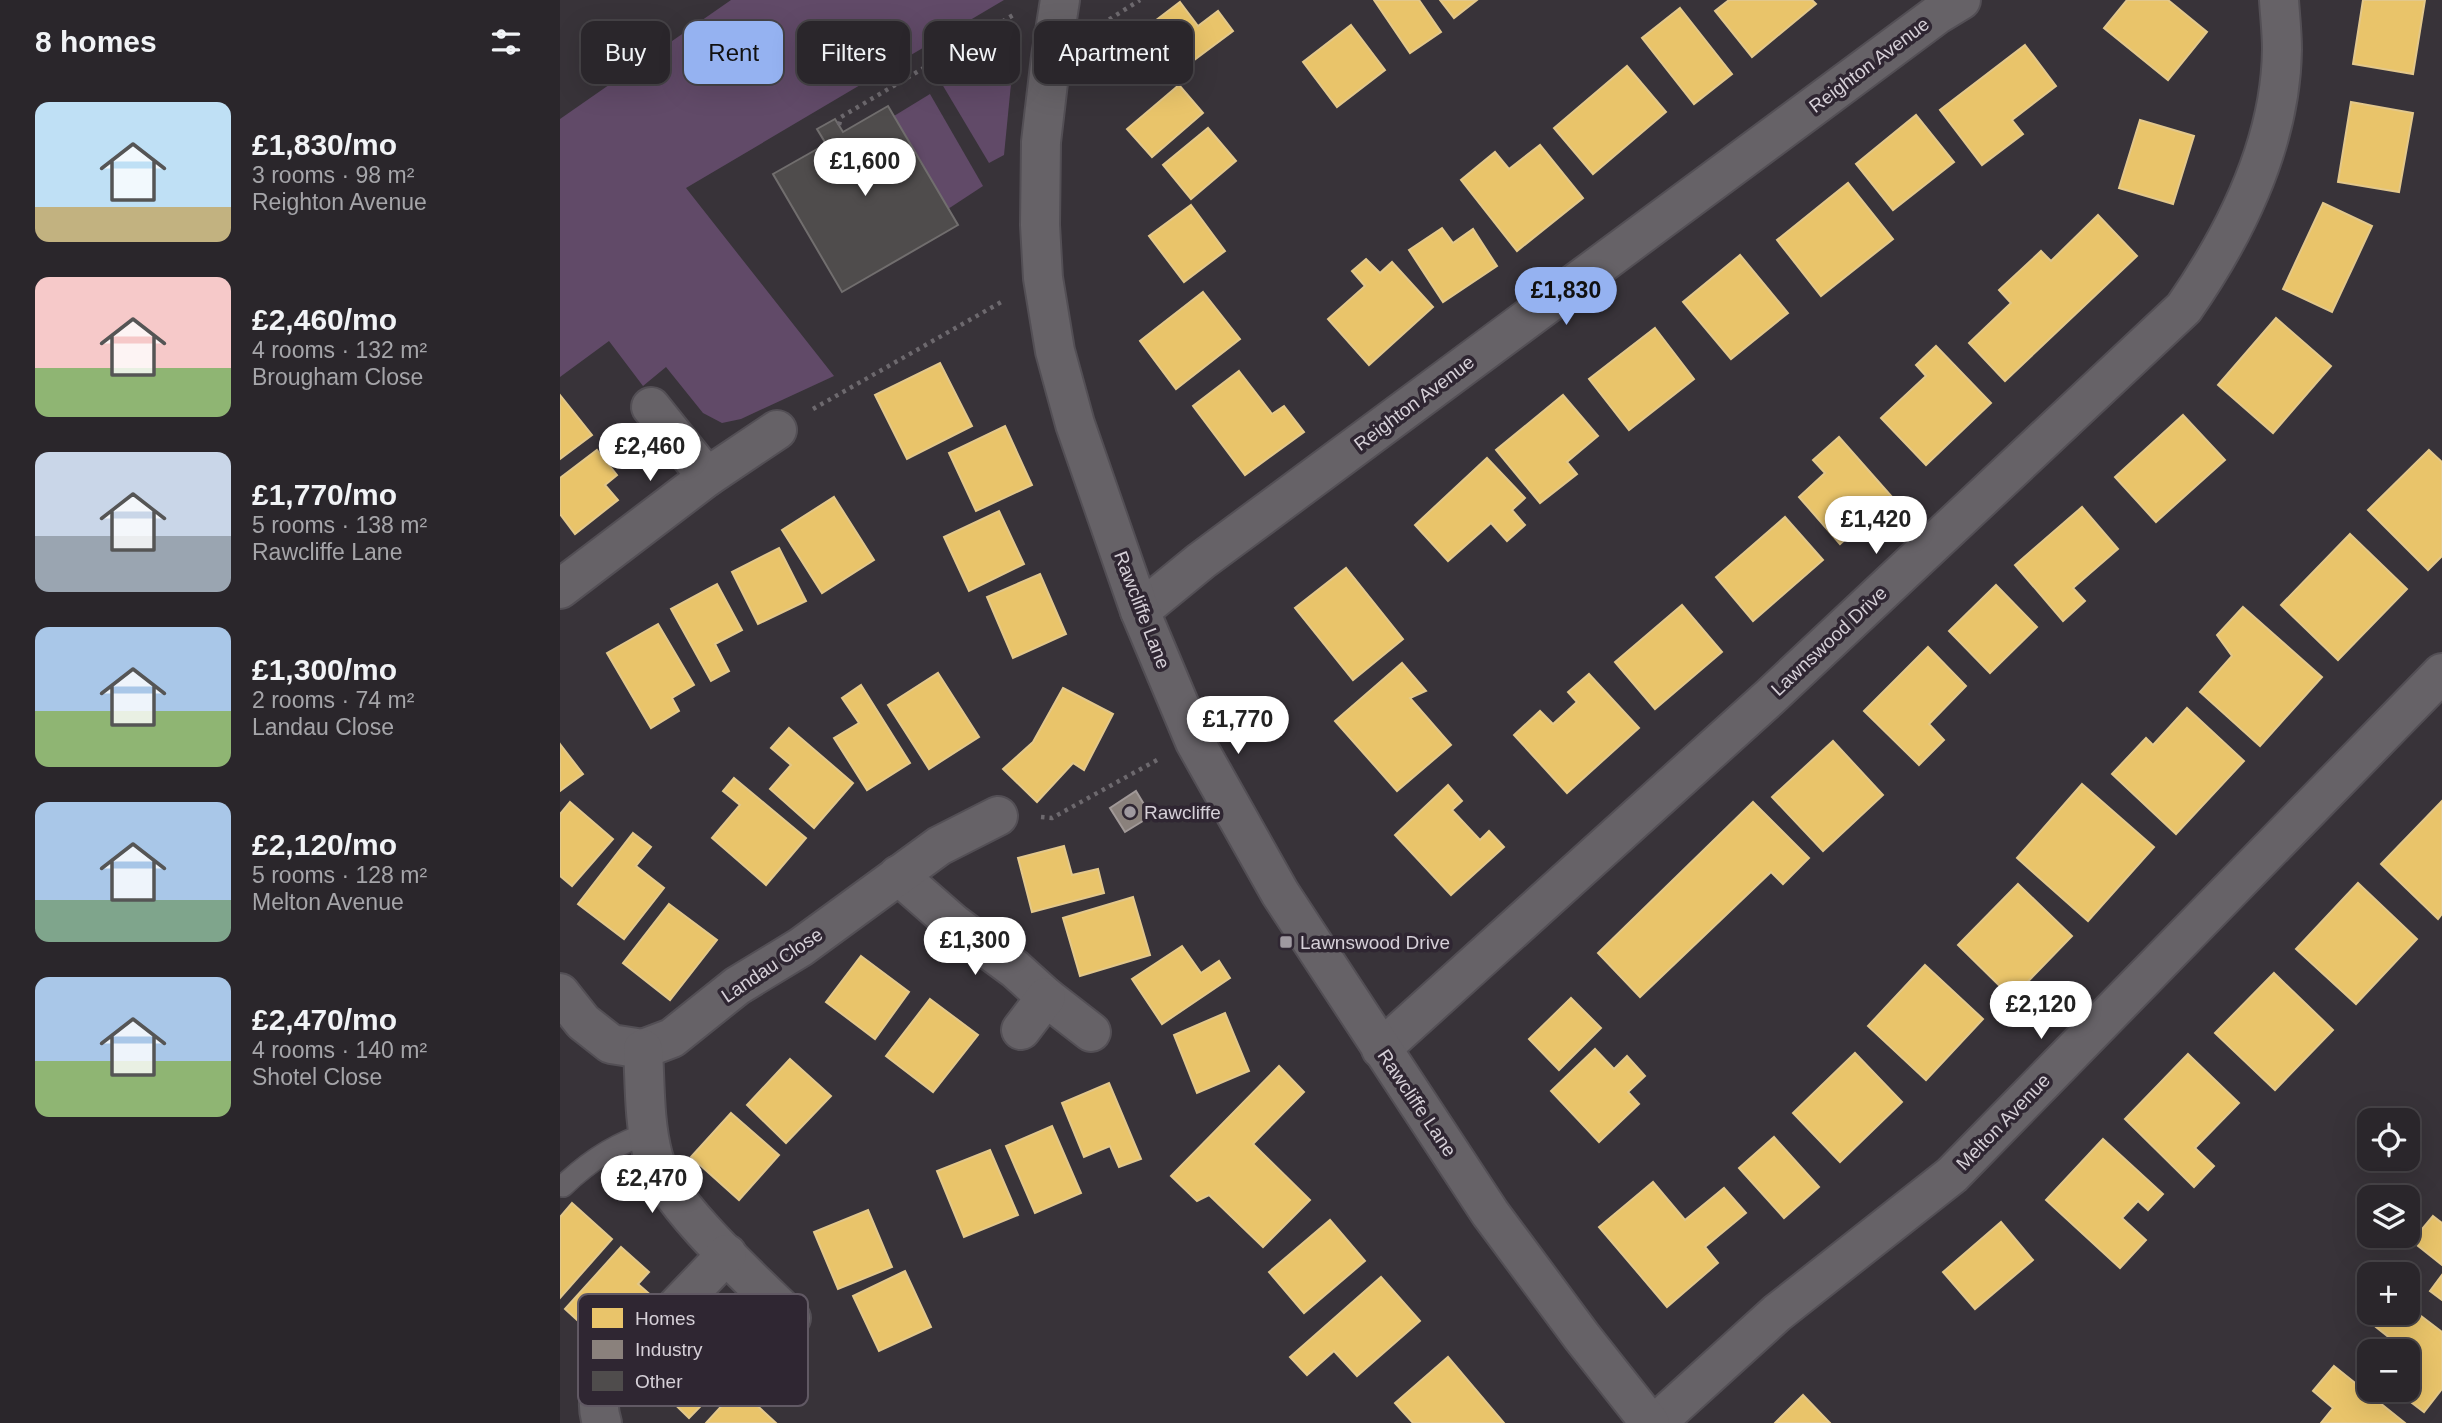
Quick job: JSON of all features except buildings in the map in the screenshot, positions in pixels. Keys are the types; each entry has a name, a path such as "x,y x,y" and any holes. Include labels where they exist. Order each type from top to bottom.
{"street":[{"name":"Rawcliffe Lane","path":"1060,0 1041,142 1040,225 1043,278 1055,351 1075,424 1140,611 1195,742 1280,893 1490,1213 1650,1423"},
{"name":"Reighton Avenue","path":"1140,611 1224,545 1938,14 1961,0"},
{"name":"Lawnswood Drive","path":"1381,1049 1771,696 2184,308 2225,243 2247,197 2264,151 2275,105 2282,49 2279,0"},
{"path":"651,407 707,477"},
{"path":"560,589 707,477 777,430"},
{"name":"Melton Avenue","path":"1656,1423 1776,1313 1952,1175 2442,673"},
{"name":"Landau Close","path":"643,1049 672,1038 737,986 802,947 939,846 998,816"},
{"path":"898,875 954,924 1015,969 1091,1032"},
{"path":"560,993 583,1022 611,1044 643,1049 653,1158 672,1193 768,1294"},
{"path":"1021,1030 1046,997"},
{"path":"689,1294 727,1254"},
{"path":"598,1406 602,1423"}],"lane":[{"path":"563,1186 597,1157 625,1140 650,1133"}],"path":[{"path":"839,125 841,117 1018,12"},
{"path":"777,430 1043,278"},
{"path":"998,816 1052,818 1149,763 1195,742"}],"shaded area":[{"path":"731,0 1004,0 968,21 924,21 924,47 910,56 910,21 797,21 797,84 862,84 686,188 834,376 741,419 722,423 703,413 666,367 643,386 609,341 560,377 560,119 610,84 670,84 670,42 684,33 684,84 783,84 783,21 701,21"},
{"path":"942,84 1011,84 1004,155 989,163"},
{"path":"930,94 983,186 948,209 894,116"}],"place":[{"name":"Rawcliffe","path":"1130,812"},
{"name":"Lawnswood Drive","path":"1286,942"}]}
